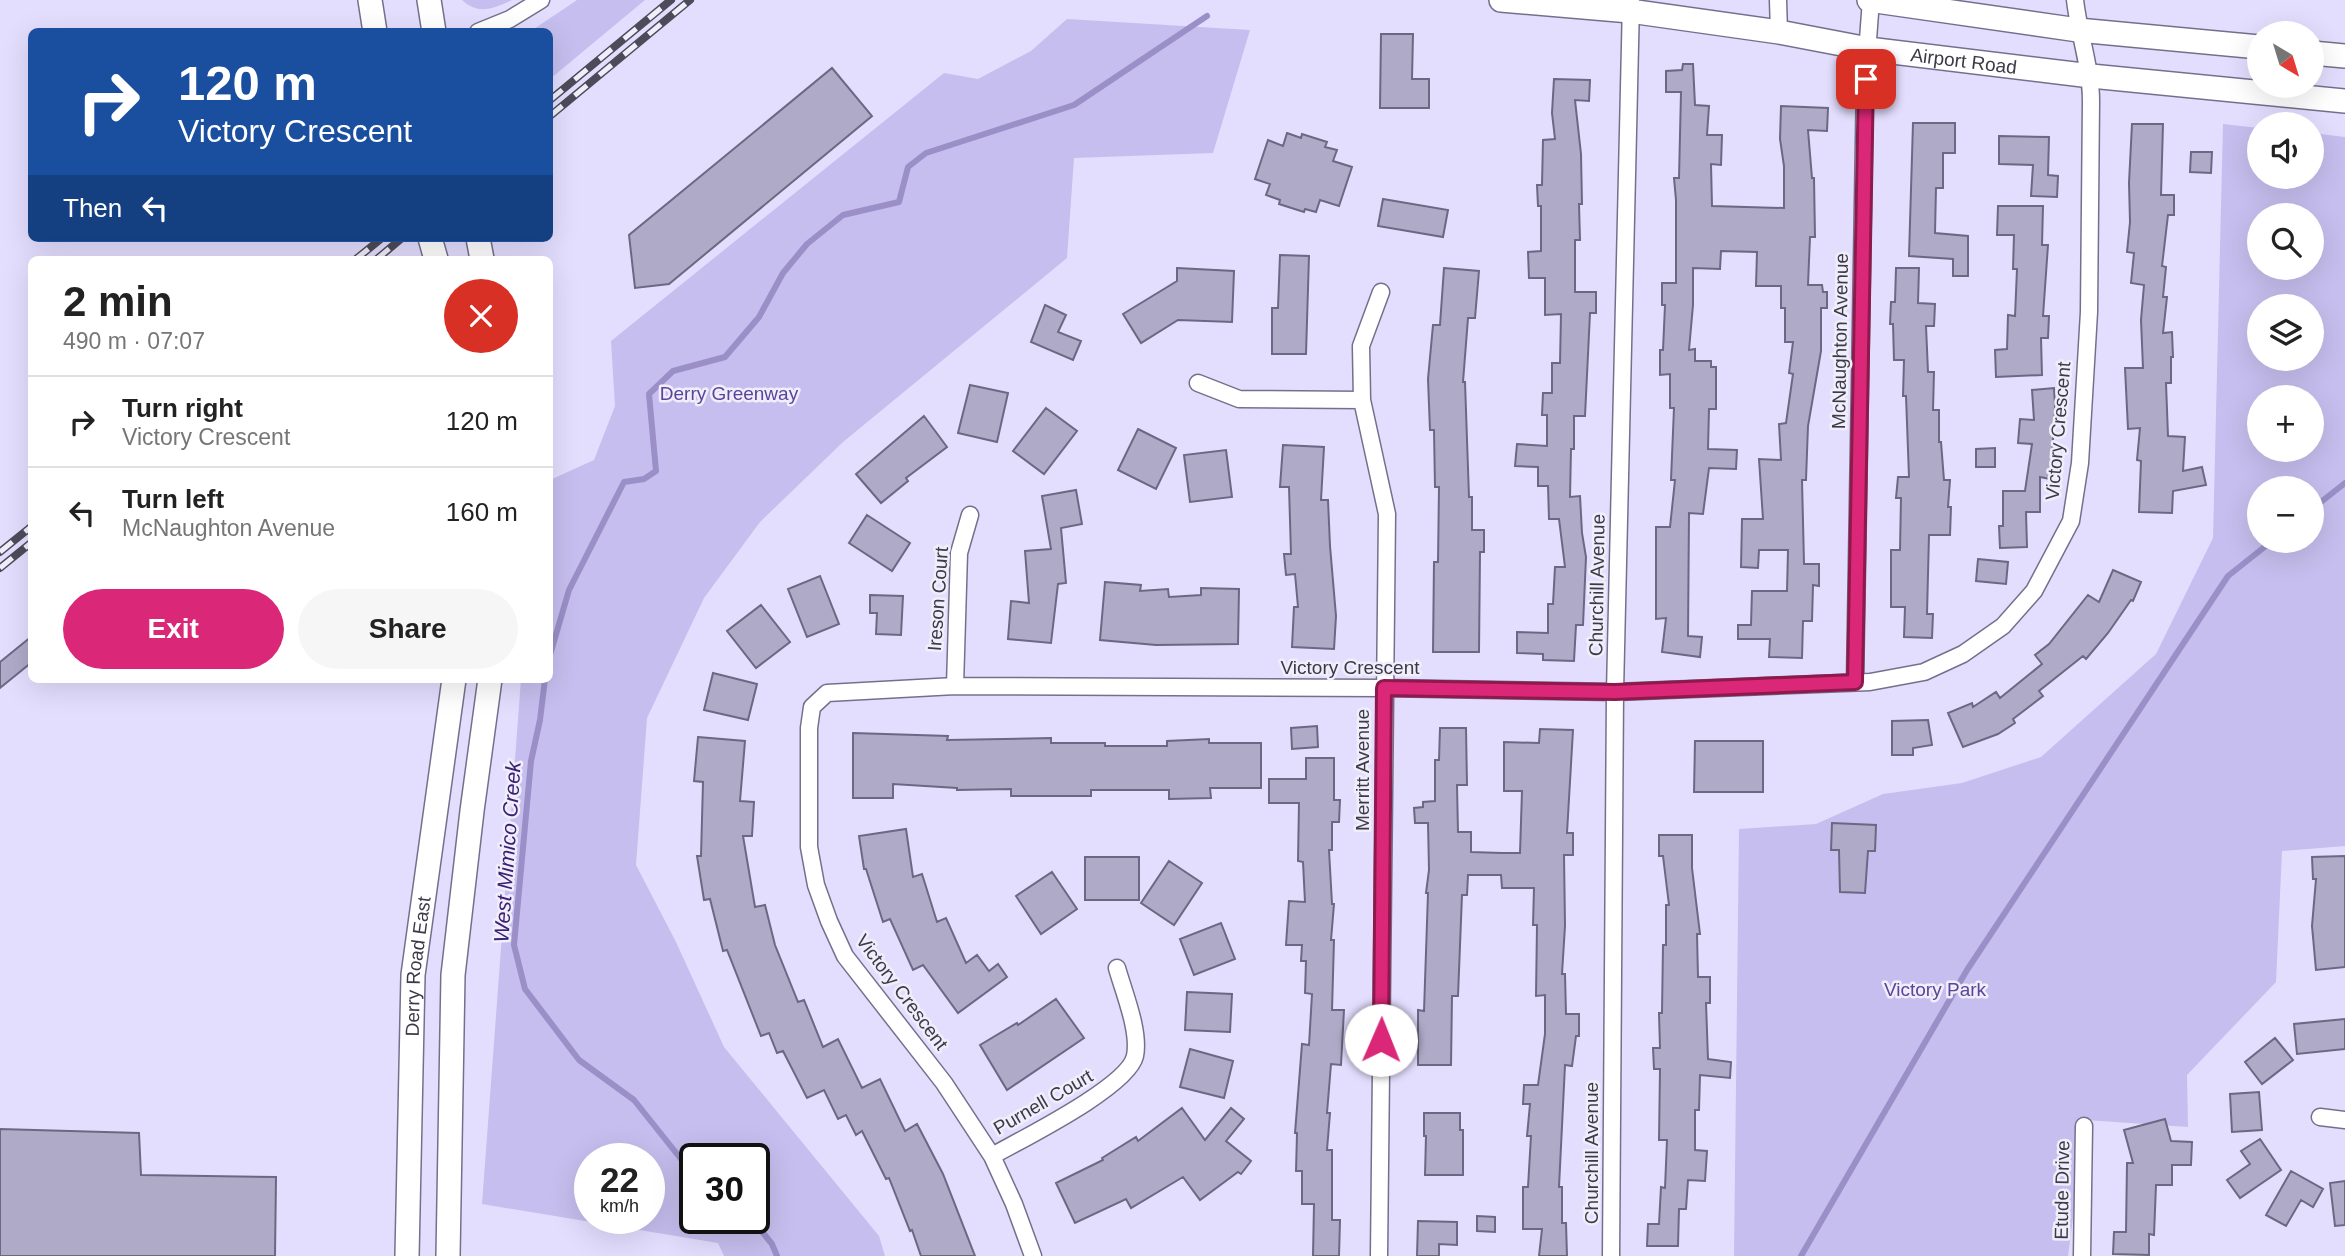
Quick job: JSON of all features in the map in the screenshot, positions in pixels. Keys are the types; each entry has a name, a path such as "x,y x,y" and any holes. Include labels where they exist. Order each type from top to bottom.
{"main road":[{"path":"370,0 374,28"},
{"path":"429,0 433,28"},
{"name":"Airport Road","path":"1501,0 1630,6 1868,49 2091,76 2345,101"},
{"path":"1870,0 2078,30 2247,46"},
{"path":"2324,53 2345,56"},
{"name":"Derry Road East","path":"407,1256 413,975 453,683"},
{"name":"Derry Road East","path":"448,1256 453,975 489,683"}],"street":[{"path":"488,28 510,19 541,0"},
{"path":"1778,0 1779,32"},
{"name":"McNaughton Avenue","path":"1855,682 1870,0"},
{"name":"Victory Crescent","path":"1033,1256 1014,1204 992,1156 944,1083 845,956 816,885 809,847 809,728 812,707 827,693 955,686 1615,692 1855,682 1924,672 1963,654 2003,626 2034,591 2071,521 2080,463 2089,312 2091,76 2078,30 2076,0"},
{"name":"Churchill Avenue","path":"1611,1256 1615,692 1630,6"},
{"name":"Merritt Avenue","path":"1379,1256 1387,514 1362,400 1362,346 1381,292"},
{"path":"1198,383 1239,399 1362,400"},
{"name":"Ireson Court","path":"955,686 959,553 970,514"},
{"name":"Purnell Court","path":"992,1156 1110,1088 1135,1059 1136,1036 1117,968"},
{"path":"2320,1116 2345,1120"},
{"name":"Etude Drive","path":"2082,1256 2084,1126"}],"green space":[{"path":"462,0 512,0 480,9"},
{"path":"577,0 645,0 553,77 553,28 535,28"},
{"name":"Derry Greenway","path":"1067,19 1250,30 1213,153 1074,158 1067,258 843,442 760,522 704,598 647,718 636,865 676,942 724,1047 879,1236 885,1256 724,1256 718,1243 664,1234 665,1143 574,1143 574,1219 482,1204 521,683 553,683 553,479 594,460 615,406 611,341 944,73 978,79 1031,51"},
{"name":"Victory Park","path":"2223,124 2247,127 2247,189 2324,189 2324,134 2345,137 2345,846 2282,851 2276,982 2187,1075 2188,1127 2086,1120 2068,1256 1734,1256 1739,829 1816,824 1883,794 1962,783 2041,757 2156,654 2213,538"}],"building":[{"path":"1381,34 1413,34 1412,79 1429,79 1429,108 1380,108"},
{"path":"1683,64 1693,64 1695,105 1709,106 1707,135 1722,135 1721,165 1711,164 1712,206 1784,208 1781,106 1828,108 1827,131 1808,130 1814,178 1815,237 1810,237 1808,285 1822,285 1823,292 1827,292 1827,308 1821,308 1821,351 1808,426 1806,480 1802,480 1804,564 1819,564 1819,586 1813,585 1812,621 1803,621 1802,658 1769,657 1770,639 1738,639 1738,625 1751,625 1752,591 1787,591 1788,550 1759,550 1758,568 1741,567 1742,519 1763,519 1759,459 1781,460 1779,424 1786,423 1793,374 1789,373 1793,342 1785,342 1785,308 1781,308 1781,286 1756,286 1757,252 1721,251 1720,269 1693,268 1689,350 1695,349 1695,361 1711,361 1711,367 1716,367 1716,409 1709,409 1708,449 1737,450 1736,469 1709,468 1703,514 1689,513 1688,636 1702,637 1700,657 1662,652 1666,618 1656,619 1656,527 1670,527 1675,480 1671,480 1674,408 1670,408 1670,374 1660,375 1665,305 1662,305 1662,283 1676,283 1674,178 1679,178 1681,92 1666,92 1666,71 1682,70"},
{"path":"832,68 872,116 669,284 635,288 629,235"},
{"path":"1554,79 1590,80 1589,101 1575,100 1581,154 1582,204 1579,204 1580,240 1575,240 1575,292 1596,292 1596,313 1590,313 1585,416 1574,416 1574,449 1571,449 1570,497 1580,496 1586,557 1583,625 1576,625 1574,661 1543,660 1543,654 1517,653 1517,632 1548,633 1548,604 1553,604 1555,567 1565,567 1559,519 1549,519 1548,486 1538,486 1538,467 1515,466 1517,444 1547,446 1547,415 1542,415 1543,393 1552,393 1552,363 1560,363 1561,314 1545,315 1545,278 1529,278 1528,252 1541,251 1541,206 1538,206 1537,185 1542,185 1543,140 1555,139 1552,113"},
{"path":"1913,123 1955,123 1955,153 1943,153 1943,188 1936,188 1935,233 1968,236 1968,276 1953,276 1953,259 1909,256"},
{"path":"2132,124 2163,124 2161,195 2174,195 2174,215 2168,215 2162,266 2166,267 2163,297 2167,297 2163,333 2172,332 2173,357 2171,383 2166,383 2168,436 2185,437 2183,471 2202,467 2206,485 2173,491 2172,513 2139,512 2141,461 2137,460 2140,428 2128,429 2125,368 2143,368 2141,320 2144,285 2131,283 2134,253 2127,252"},
{"path":"1287,133 1301,138 1302,134 1327,142 1325,147 1337,150 1333,161 1352,167 1339,206 1320,200 1316,212 1305,209 1304,212 1279,204 1280,200 1266,195 1270,184 1255,179 1268,140 1283,146"},
{"path":"1999,136 2049,137 2048,175 2058,176 2057,197 2031,196 2033,165 1999,164"},
{"path":"2191,152 2212,152 2211,173 2190,172"},
{"path":"1383,199 1448,210 1443,237 1378,226"},
{"path":"1998,206 2043,206 2042,245 2048,245 2043,316 2049,316 2048,338 2041,338 2042,375 1996,377 1995,350 2007,349 2008,315 2015,316 2017,269 2013,269 2014,235 1997,235"},
{"path":"1280,255 1309,256 1306,354 1272,354 1272,308 1278,308"},
{"path":"1177,268 1234,271 1232,322 1178,320 1141,343 1123,314 1177,281"},
{"path":"1444,268 1479,271 1475,318 1468,318 1463,382 1472,530 1484,530 1484,552 1480,552 1479,652 1433,652 1434,562 1438,562 1439,487 1435,487 1434,430 1430,430 1428,379 1433,325 1440,325"},
{"path":"1896,268 1919,268 1918,303 1935,304 1934,326 1926,326 1928,372 1934,372 1933,410 1939,410 1939,442 1944,480 1950,480 1948,507 1951,507 1950,535 1929,535 1927,614 1933,614 1932,638 1904,637 1905,607 1891,607 1891,550 1900,550 1901,498 1896,498 1898,477 1909,477 1906,396 1903,396 1904,360 1894,360 1893,324 1890,324 1891,302 1895,302"},
{"path":"1045,305 1066,315 1058,332 1081,341 1073,360 1031,342"},
{"path":"970,385 1008,393 997,442 958,433"},
{"path":"2054,388 2053,458 2050,479 2040,477 2040,512 2026,512 2027,547 2000,548 1999,526 2003,526 2003,491 2025,491 2032,444 2018,443 2020,419 2034,420 2032,390"},
{"path":"1046,408 1077,431 1044,474 1013,451"},
{"path":"924,416 947,447 906,478 908,481 881,503 856,474"},
{"path":"1138,429 1176,448 1156,489 1118,470"},
{"path":"1283,445 1324,447 1321,500 1328,500 1336,616 1334,649 1292,647 1294,607 1298,607 1295,574 1286,575 1284,554 1291,554 1289,487 1280,487"},
{"path":"1995,448 1995,467 1976,467 1976,449"},
{"path":"1226,450 1232,497 1190,502 1184,455"},
{"path":"1076,490 1082,524 1061,528 1066,583 1058,584 1051,643 1008,639 1011,601 1029,603 1025,551 1051,549 1042,496"},
{"path":"867,515 910,543 892,571 849,543"},
{"path":"1978,559 2008,562 2006,584 1976,581"},
{"path":"2113,570 2141,582 2133,601 2131,600 2086,659 2083,656 2039,691 2043,696 2013,719 2015,723 1998,734 1963,747 1948,713 1972,703 1973,707 1996,692 2000,698 2042,664 2035,655 2049,644 2088,595 2099,602"},
{"path":"820,576 839,624 807,637 788,589"},
{"path":"1105,582 1141,585 1140,591 1168,589 1169,597 1201,595 1201,588 1239,589 1238,644 1156,645 1100,640"},
{"path":"870,595 903,596 901,635 876,634 877,613 870,613"},
{"path":"761,605 790,642 756,668 727,631"},
{"path":"28,639 28,665 0,688 0,662"},
{"path":"713,673 757,684 748,720 704,710"},
{"path":"1928,720 1932,745 1913,748 1913,755 1892,755 1892,721"},
{"path":"1317,726 1318,747 1292,749 1291,728"},
{"path":"1440,728 1466,728 1467,785 1457,785 1458,832 1471,832 1471,852 1502,853 1520,853 1522,791 1504,791 1504,742 1539,743 1540,729 1573,730 1567,833 1573,833 1573,855 1564,855 1565,926 1562,974 1565,974 1566,1014 1579,1014 1579,1036 1576,1036 1572,1066 1565,1065 1559,1187 1562,1187 1562,1223 1566,1223 1567,1256 1539,1256 1542,1229 1523,1229 1523,1187 1528,1187 1531,1136 1527,1136 1530,1104 1523,1104 1524,1085 1538,1085 1545,1034 1545,995 1536,996 1537,925 1533,925 1534,888 1502,888 1501,875 1468,875 1467,895 1462,895 1458,996 1452,996 1451,1065 1418,1065 1418,1010 1424,1011 1426,893 1429,870 1428,823 1415,823 1414,808 1423,807 1423,802 1435,801 1435,760 1439,760"},
{"path":"853,733 948,736 947,740 1051,738 1051,743 1105,743 1105,746 1167,746 1167,741 1209,739 1209,743 1261,743 1261,788 1210,788 1211,798 1169,799 1169,790 1091,790 1091,796 1011,796 1011,789 957,790 893,784 893,798 853,798"},
{"path":"698,737 745,741 740,801 754,802 752,836 743,836 755,907 765,905 775,945 798,1002 804,1000 823,1047 838,1039 862,1088 880,1079 905,1131 917,1124 943,1174 975,1256 921,1256 889,1178 886,1179 862,1131 856,1135 846,1115 838,1119 824,1090 807,1098 783,1051 777,1053 769,1033 761,1036 727,950 723,951 710,899 704,900 697,856 701,856 703,782 694,781"},
{"path":"1695,741 1763,741 1763,792 1694,792"},
{"path":"1306,758 1334,758 1334,800 1340,800 1339,822 1332,822 1332,850 1329,850 1334,904 1331,940 1334,940 1332,1010 1344,1010 1341,1065 1331,1064 1327,1113 1330,1113 1327,1150 1332,1150 1332,1220 1340,1220 1339,1256 1313,1256 1314,1204 1302,1204 1302,1171 1296,1171 1295,1133 1302,1044 1309,1045 1312,994 1305,993 1306,961 1301,961 1302,945 1286,945 1289,901 1305,902 1303,862 1298,861 1299,803 1269,803 1269,779 1306,779"},
{"path":"1832,823 1876,825 1875,851 1868,851 1865,893 1840,892 1839,850 1831,850"},
{"path":"906,829 913,877 922,874 937,922 946,918 966,963 977,955 989,971 998,964 1007,977 958,1013 923,965 913,970 890,919 883,922 864,869 859,836"},
{"path":"1659,835 1692,835 1692,868 1700,934 1697,934 1698,977 1710,977 1710,1003 1706,1003 1708,1059 1731,1062 1730,1078 1700,1075 1699,1110 1695,1110 1695,1150 1707,1151 1705,1181 1688,1180 1686,1209 1679,1209 1678,1246 1647,1246 1648,1224 1659,1224 1661,1187 1665,1188 1667,1140 1659,1140 1660,1069 1654,1069 1653,1048 1660,1048 1663,945 1666,945 1666,905 1669,905 1663,856 1659,856"},
{"path":"2345,856 2345,967 2316,970 2312,926 2316,879 2313,879 2312,857"},
{"path":"1085,857 1139,857 1139,900 1085,900"},
{"path":"1169,861 1202,883 1174,925 1141,903"},
{"path":"1052,872 1077,909 1041,934 1016,896"},
{"path":"1221,923 1235,959 1194,975 1180,939"},
{"path":"1187,992 1232,994 1230,1032 1185,1030"},
{"path":"1056,999 1084,1038 1007,1090 980,1045 1017,1023 1018,1025"},
{"path":"2345,1019 2345,1049 2297,1054 2294,1024"},
{"path":"2275,1038 2293,1060 2262,1084 2245,1062"},
{"path":"1190,1049 1233,1061 1224,1098 1180,1087"},
{"path":"2259,1092 2262,1130 2232,1132 2230,1094"},
{"path":"1182,1108 1205,1140 1231,1108 1244,1119 1226,1141 1251,1161 1241,1174 1238,1172 1200,1200 1183,1177 1131,1208 1126,1199 1075,1223 1056,1183 1103,1160 1102,1158 1136,1137 1138,1141"},
{"path":"1424,1113 1460,1113 1460,1130 1463,1130 1463,1175 1425,1175"},
{"path":"2165,1119 2171,1141 2192,1142 2191,1165 2172,1165 2172,1185 2156,1185 2154,1235 2149,1234 2149,1255 2113,1254 2114,1232 2126,1232 2127,1163 2133,1163 2124,1130"},
{"path":"0,1129 139,1133 141,1175 276,1177 275,1256 0,1256"},
{"path":"2260,1139 2281,1170 2240,1198 2227,1180 2250,1164 2241,1151"},
{"path":"2291,1171 2323,1189 2313,1207 2301,1200 2286,1226 2266,1215"},
{"path":"2345,1181 2345,1225 2335,1226 2330,1183"},
{"path":"1477,1216 1495,1217 1495,1232 1477,1231"},
{"path":"1418,1221 1457,1222 1457,1245 1439,1244 1439,1256 1417,1256"}],"waterway":[{"name":"West Mimico Creek","path":"553,645 569,590 624,482 644,479 656,471 649,394 673,371 725,357 759,317 783,273 807,244 843,215 899,202 908,167 926,153 1074,105 1207,16"},
{"path":"2324,500 2345,483"},
{"path":"1801,1256 1967,970 2228,576 2257,553"},
{"name":"West Mimico Creek","path":"545,683 531,761 514,945 525,989 579,1060 634,1100 679,1156"},
{"name":"West Mimico Creek","path":"764,1234 777,1256"}],"railway":[{"path":"553,98 671,0"},
{"path":"553,114 690,0"},
{"path":"360,256 377,242"},
{"path":"381,256 397,242"},
{"path":"0,552 28,529"},
{"path":"0,568 28,545"}],"route":[{"path":"1381,1040 1384,688 1615,692 1855,682 1866,79"}]}
